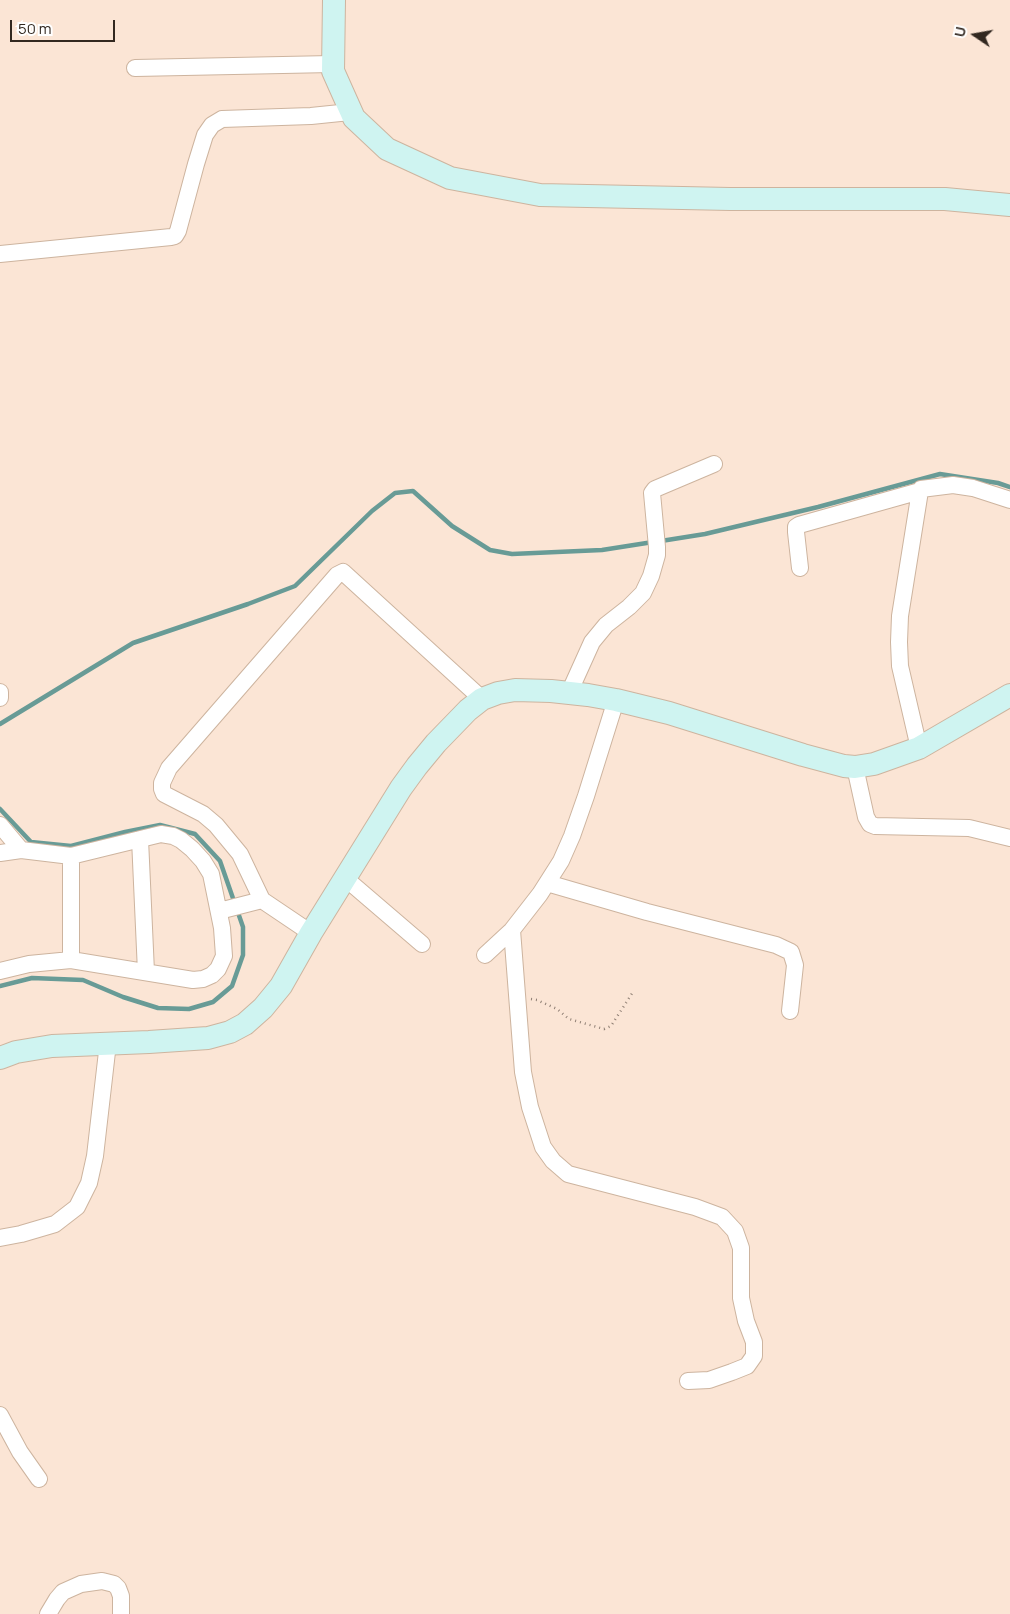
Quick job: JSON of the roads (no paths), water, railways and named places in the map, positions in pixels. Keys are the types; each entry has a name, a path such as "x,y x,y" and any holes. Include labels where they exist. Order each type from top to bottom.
{"street":[{"path":"334,0 333,71 354,118 387,149 459,181 527,194 730,199 945,199 1010,205"},
{"path":"135,68 332,64"},
{"path":"0,254 175,236 205,135 212,125 222,118 310,116 350,112"},
{"path":"569,693 592,642 606,625 643,593 651,576 657,555 652,500 652,494 655,489 714,464"},
{"path":"800,568 796,527 920,491 921,489 952,485 973,488 1010,500"},
{"path":"919,748 900,666 899,642 900,616 920,491"},
{"path":"311,934 260,901 240,854 216,825 203,814 164,794 162,783 170,768 337,575 343,572 482,699"},
{"path":"0,1058 16,1052 52,1046 208,1038 230,1032 245,1024 264,1008 281,986 401,788 452,725 482,699 498,693 515,690 569,693 616,700 669,713 803,755 855,767 874,764 919,748 1010,695"},
{"path":"0,692 0,698"},
{"path":"485,955 512,930 561,861 572,836 616,700"},
{"path":"855,767 866,817 870,824 875,826 969,828 1010,838"},
{"path":"0,825 21,850"},
{"path":"0,853 21,850 70,856 161,834 181,840 203,861 211,874 222,928 224,956 218,969 212,975 203,979 193,980 72,960 29,964 0,970"},
{"path":"140,839 146,972"},
{"path":"70,856 72,960"},
{"path":"346,878 422,944"},
{"path":"547,883 648,912 776,945 791,952 795,965 790,1011"},
{"path":"218,911 260,901"},
{"path":"512,930 523,1072 530,1107 543,1147 553,1161 568,1174 695,1207 722,1217 735,1231 741,1248 741,1298 746,1321 754,1342 754,1356 747,1366 740,1369 709,1380 688,1381"},
{"path":"0,1238 55,1224 77,1207 89,1183 95,1156 108,1043"},
{"path":"0,1414 20,1452 39,1479"},
{"path":"48,1614 63,1592 81,1584 102,1581 114,1584 118,1588 121,1596 121,1614"}],"waterway":[{"path":"661,541 705,534 818,507 940,474 998,483 1010,487"},
{"path":"0,724 133,643 295,586 372,511 395,493 413,491 452,526 490,550 512,554 602,550 653,542"},
{"path":"0,809 31,842 71,846 160,825 195,834 220,861 243,927 243,955 232,986 213,1002 189,1009 158,1008 123,997 83,980 32,978 0,986"}]}
